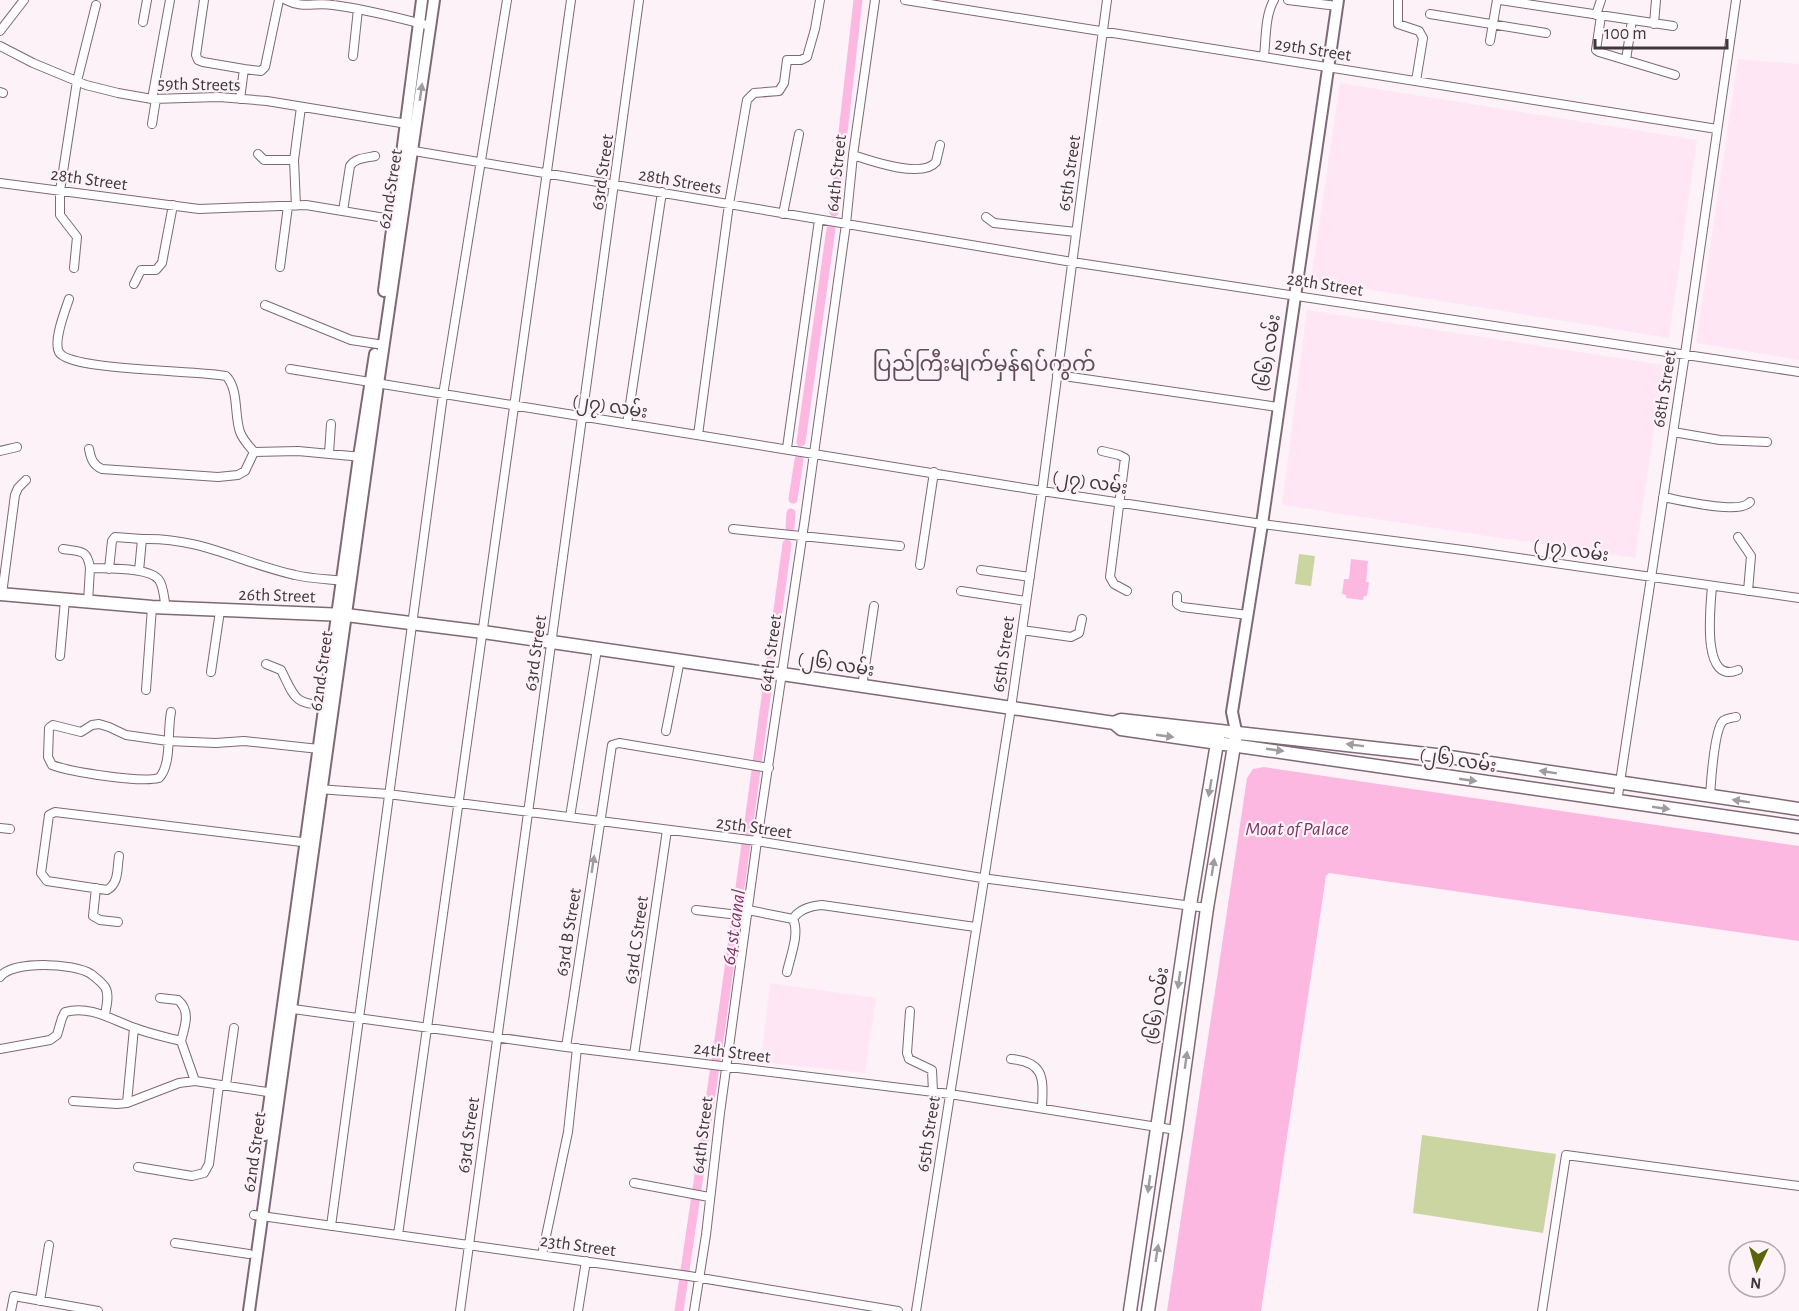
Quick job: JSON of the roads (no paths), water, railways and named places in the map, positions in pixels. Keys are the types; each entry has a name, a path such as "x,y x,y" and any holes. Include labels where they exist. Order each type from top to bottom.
{"main road":[{"name":"62nd Street","path":"408,149 407,124 422,0"},
{"name":"62nd Street","path":"249,1311 258,1216 346,581 397,220 434,0"},
{"name":"(၆၆) လမ်း","path":"1148,1311 1207,908 1234,745 1236,731 1232,712 1262,524 1338,3"},
{"name":"26th Street","path":"1,594 166,608 342,615 551,642"},
{"name":"62nd Street","path":"317,789 319,749 325,705 342,615"},
{"name":"(၂၆) လမ်း","path":"551,642 1114,723 1122,720 1236,731 1425,754 1799,809"},
{"name":"(၆၆) လမ်း","path":"1130,1311 1190,905 1219,730 1232,712"},
{"name":"(၂၆) လမ်း","path":"1114,723 1120,729 1799,827"},
{"name":"62nd Street","path":"242,1311 249,1254 258,1216"}],"street":[{"path":"0,31 24,0"},
{"path":"143,22 147,0"},
{"path":"152,124 170,0"},
{"path":"204,0 196,55 198,60 261,71 265,67 279,0"},
{"path":"286,0 358,9 430,26"},
{"path":"331,1226 443,395 507,0"},
{"path":"398,1235 571,0"},
{"name":"63rd Street","path":"460,1311 496,1037 584,417 639,0"},
{"path":"698,435 729,204 747,100 754,93 778,92 783,83 787,60 801,60 807,57 820,0"},
{"name":"64th Street","path":"694,1311 710,1197 720,1066 760,767 773,674 802,537 806,451 846,224 853,155 875,0"},
{"name":"29th Street","path":"905,0 1717,129"},
{"name":"65th Street","path":"916,1311 982,878 1011,708 1107,0"},
{"path":"1264,56 1268,18 1274,0"},
{"path":"1288,0 1338,3"},
{"path":"1398,0 1398,24 1419,32 1423,38 1416,81"},
{"path":"1490,41 1499,0 1672,26"},
{"path":"1601,0 1596,50 1675,75"},
{"path":"1654,24 1656,0"},
{"name":"68th Street","path":"1617,802 1736,0"},
{"path":"74,268 77,237 60,215 60,191 77,81 96,6"},
{"path":"352,56 358,9"},
{"path":"1430,14 1546,33"},
{"path":"1626,60 1632,20"},
{"name":"59th Streets","path":"0,46 33,63 77,81 117,93 154,99 219,97 240,99 407,124"},
{"path":"240,99 244,69"},
{"path":"280,267 292,206 294,160 301,107"},
{"path":"783,214 799,134"},
{"path":"853,155 891,166 927,168 936,162 940,145"},
{"name":"28th Streets","path":"408,149 846,224"},
{"path":"258,154 263,160 294,160"},
{"path":"343,211 350,166 359,159 375,156"},
{"name":"28th Street","path":"0,183 211,210 316,206 397,220"},
{"path":"627,424 662,192"},
{"path":"134,284 141,270 156,270 162,263 173,206"},
{"path":"986,217 1003,224 1076,232"},
{"path":"787,448 819,220"},
{"name":"28th Street","path":"846,224 1072,262 1799,372"},
{"path":"69,299 58,340 59,353 63,357 93,365 226,376 233,389 240,432 246,444 254,452 328,453 364,457"},
{"path":"265,305 351,340 380,345"},
{"name":"(၂၇) လမ်း","path":"290,369 1262,524 1463,549 1799,598"},
{"path":"1057,375 1278,407"},
{"path":"328,453 331,424"},
{"path":"1673,432 1720,440 1767,442"},
{"path":"0,451 17,447"},
{"path":"89,449 96,467 102,469 218,477 238,475 245,471 254,452"},
{"path":"1102,451 1125,458 1110,578 1114,584 1127,591"},
{"path":"920,565 934,472"},
{"path":"1,594 15,495 26,480"},
{"path":"1663,497 1727,507 1744,507 1750,502"},
{"path":"733,529 900,546"},
{"path":"109,569 112,542 115,537 166,539 207,546 254,564 297,576 346,581"},
{"path":"1738,537 1751,556 1748,591"},
{"path":"139,571 142,539"},
{"path":"63,549 84,552 88,556 90,568 88,602"},
{"path":"90,568 151,573 160,581 166,608"},
{"path":"981,570 1030,577"},
{"path":"1712,586 1709,617 1713,658 1725,671 1738,670"},
{"path":"960,591 1026,601"},
{"path":"1177,596 1177,604 1182,607 1248,615"},
{"path":"60,656 65,600"},
{"path":"862,687 874,606"},
{"path":"146,690 152,607"},
{"path":"212,672 220,611"},
{"path":"1022,630 1071,637 1079,633 1082,618"},
{"path":"570,817 597,649"},
{"path":"666,731 680,660"},
{"path":"266,664 281,670 295,697 301,702 325,705"},
{"path":"171,712 167,728 168,741 165,769 159,778 65,770 52,765 48,757 49,728 53,725 81,732 92,725 99,724 110,726 126,735 168,741 216,743 243,741 319,749"},
{"path":"1710,796 1712,762 1720,726 1727,719 1736,717"},
{"name":"63rd B Street","path":"566,1047 611,748 614,744 619,743 760,767"},
{"name":"25th Street","path":"317,789 388,794 459,804 528,810 600,822 750,840 982,878 1207,908"},
{"path":"118,856 114,886 107,890 50,882 41,873 50,815 56,812 310,843"},
{"path":"0,828 10,829"},
{"name":"63rd C Street","path":"634,1055 667,830"},
{"path":"96,888 93,916 100,920 118,922"},
{"path":"793,919 798,912 811,906 822,905 975,927"},
{"path":"696,910 793,919"},
{"path":"786,972 796,927 793,919"},
{"path":"0,977 10,969 19,967 62,966 79,969 90,974 105,988 106,1009"},
{"path":"160,998 178,1000 183,1005 187,1017 181,1041 195,1081"},
{"path":"0,1049 54,1038 65,1012 72,1010 106,1009 134,1028 181,1041"},
{"name":"24th Street","path":"287,1009 566,1047 950,1094 1176,1130"},
{"path":"910,1011 907,1053 909,1059 932,1070 933,1092"},
{"path":"127,1103 134,1028"},
{"path":"138,1167 192,1176 204,1173 209,1164 234,1028"},
{"path":"542,1256 568,1132 577,1048"},
{"path":"1011,1059 1021,1060 1038,1068 1043,1085 1042,1108"},
{"path":"73,1101 127,1103 179,1083 195,1081 275,1093"},
{"path":"1542,1311 1566,1155 1799,1186"},
{"path":"634,1183 710,1197"},
{"name":"23th Street","path":"258,1216 685,1275 898,1311"},
{"path":"175,1243 249,1254"},
{"path":"40,1301 49,1245"},
{"path":"578,1311 586,1262"},
{"path":"11,1311 14,1296 98,1311"}],"water":[{"path":"1351,559 1368,561 1366,582 1369,582 1367,596 1364,596 1363,600 1346,598 1346,595 1342,594 1344,579 1349,579"},
{"name":"Moat of Palace","path":"1264,767 1799,846 1799,941 1329,873 1326,876 1261,1311 1167,1311 1247,778 1253,769"}],"waterway":[{"path":"834,212 858,0"},
{"path":"801,442 831,229"},
{"path":"793,499 799,460"},
{"path":"790,527 791,513"},
{"name":"64 st canal","path":"679,1311 722,1019 787,544"}],"district":[{"name":"ပြည်ကြီးမျက်မှန်ရပ်ကွက်","path":"984,364"}]}
